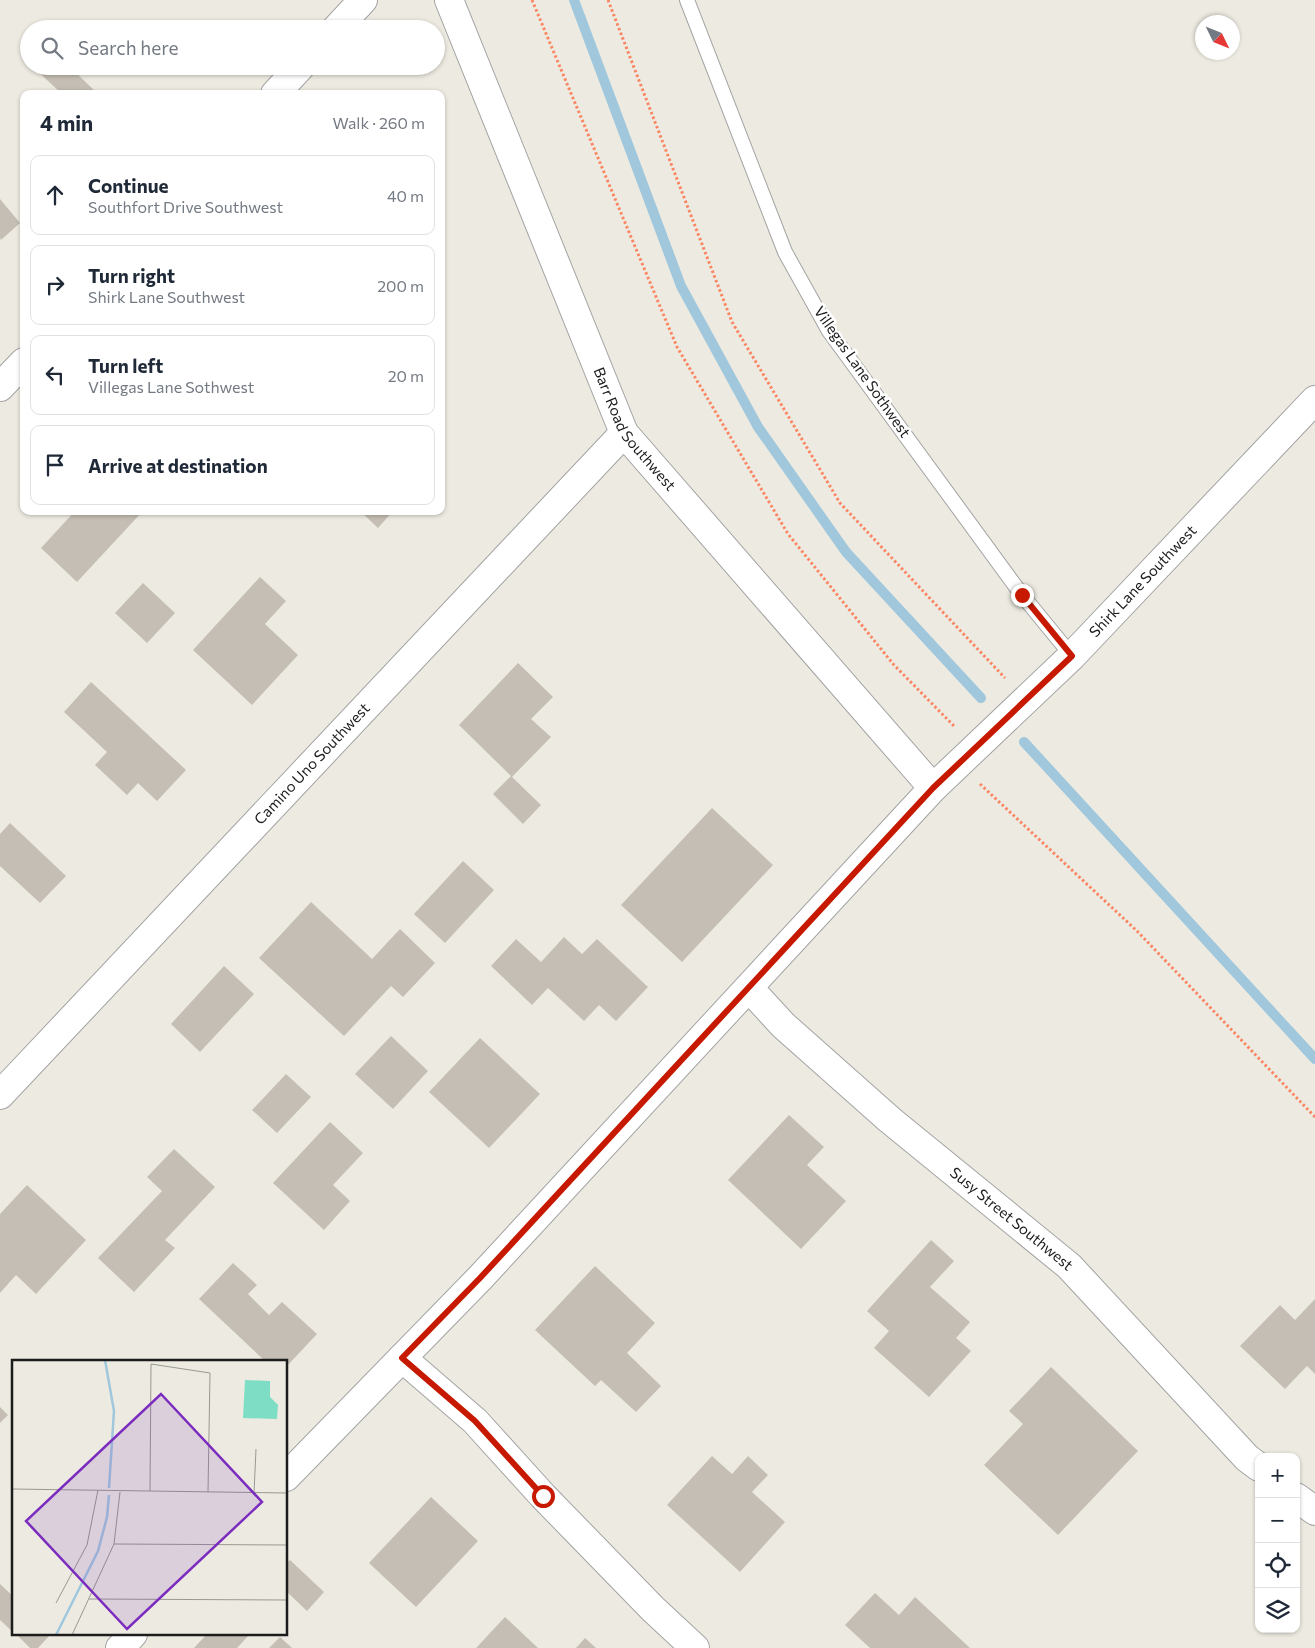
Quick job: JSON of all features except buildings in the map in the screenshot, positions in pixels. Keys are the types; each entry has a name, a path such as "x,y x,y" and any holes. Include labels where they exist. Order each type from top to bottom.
{"street":[{"path":"344,20 363,0"},
{"name":"Barr Road Southwest","path":"449,0 624,434 933,788"},
{"path":"279,90 293,75"},
{"path":"0,387 20,366"},
{"name":"Shirk Lane Southwest","path":"288,1476 480,1278 933,788 1072,656 1315,400"},
{"name":"Camino Uno Southwest","path":"0,1095 624,434"},
{"name":"Susy Street Southwest","path":"749,988 783,1025 883,1114 1069,1266 1247,1458 1255,1464"},
{"path":"402,1358 475,1421 543,1496 653,1609 695,1648"},
{"path":"1299,1498 1315,1511"},
{"path":"120,1648 131,1636"}],"lane":[{"name":"Villegas Lane Sothwest","path":"687,0 785,252 829,331 1022,595 1072,656"}],"path":[{"path":"532,0 677,347 788,534 967,756 1315,1117"},
{"path":"608,0 732,322 840,503 1026,700"}],"waterway":[{"path":"574,0 681,286 758,427 846,552 981,698"},
{"path":"1024,742 1315,1059"}],"route":[{"path":"543,1496 475,1421 402,1358 480,1278 933,788 1072,656 1022,595"}]}
